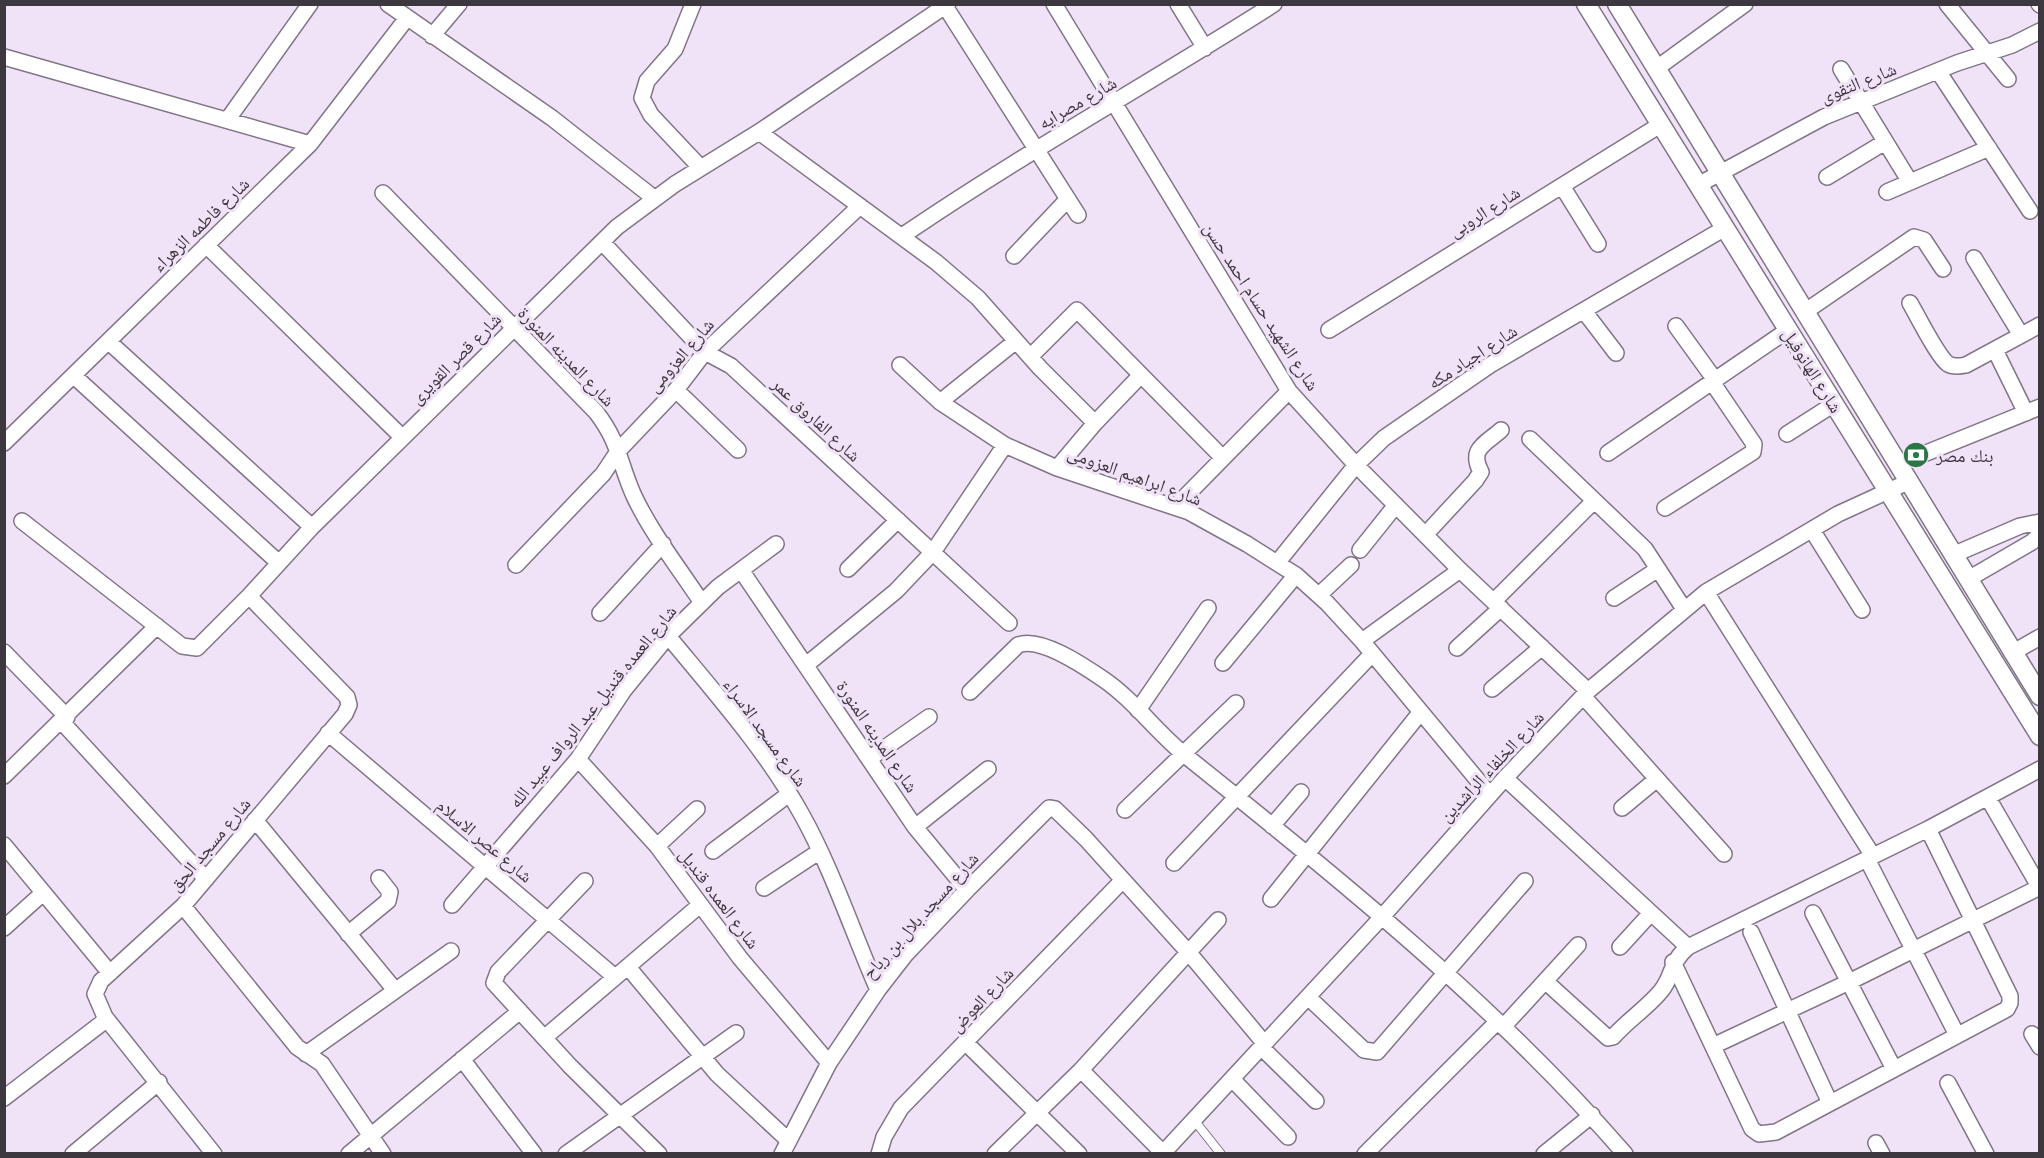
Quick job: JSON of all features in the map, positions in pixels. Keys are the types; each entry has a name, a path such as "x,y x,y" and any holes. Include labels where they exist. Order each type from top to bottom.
{"street":[{"path":"228,119 310,4"},
{"path":"388,4 552,118 654,198"},
{"path":"432,36 459,4"},
{"path":"693,4 675,49 647,81 642,98 651,115 700,167"},
{"name":"شارع الشهيد حسام احمد حسن","path":"1054,4 1289,391 1356,465 1460,570 1542,647 1585,693 1724,854"},
{"path":"1178,4 1205,48"},
{"name":"شارع مصرايه","path":"902,236 1036,149 1114,104 1274,4"},
{"name":"شارع الهانوفيل","path":"1586,4 2040,736"},
{"name":"شارع الهانوفيل","path":"1617,4 1970,578 2040,696"},
{"path":"1657,68 1745,4"},
{"path":"1949,5 2008,79"},
{"path":"940,7 1078,215"},
{"name":"شارع قصر القويرى","path":"22,521 182,646 197,648 249,596 312,527 602,242 654,198 759,132 940,7"},
{"name":"شارع فاطمه الزهراء","path":"4,443 310,144 407,18"},
{"name":"شارع التقوى","path":"1698,185 1816,120 1938,71 2037,38"},
{"path":"4,57 310,144"},
{"path":"1841,69 1910,182"},
{"path":"1938,71 2030,211"},
{"name":"شارع الروبى","path":"1329,330 1660,125"},
{"path":"759,132 902,236 978,298 1030,357 1095,423"},
{"path":"1827,177 1885,142"},
{"path":"1887,192 1989,148"},
{"path":"1562,186 1598,243"},
{"name":"شارع المدينه المنورة","path":"383,193 596,412 611,432 620,450 634,495 702,603"},
{"path":"1014,256 1068,199"},
{"name":"شارع العزومى","path":"516,565 603,474 620,450 676,390 705,352 860,206"},
{"name":"شارع اجياد مكه","path":"1277,562 1356,465 1384,438 1490,365 1725,228"},
{"path":"1806,311 1914,237 1924,240 1943,269"},
{"name":"شارع الفاروق عمر","path":"602,242 705,352 732,366 1009,623"},
{"path":"206,245 402,437"},
{"path":"1974,258 2021,335"},
{"path":"1910,303 1948,364 1966,365 2040,325"},
{"path":"1030,357 1077,310 1222,457"},
{"path":"1584,310 1617,353"},
{"path":"1665,508 1753,453 1754,444 1676,326"},
{"path":"1608,453 1788,330"},
{"path":"940,402 1016,341"},
{"path":"109,342 312,527"},
{"path":"1899,464 2033,410 1995,350"},
{"name":"شارع ابراهيم العزومى","path":"900,365 940,402 1005,445 1057,468 1189,512 1296,575 1319,595 1367,647 1490,795"},
{"path":"1057,468 1095,423 1141,375"},
{"path":"74,376 279,563"},
{"path":"676,390 738,450"},
{"path":"1175,507 1289,391"},
{"path":"1787,434 1834,404"},
{"path":"1426,534 1475,481 1480,472 1475,455 1501,430"},
{"path":"1530,439 1593,502 1645,549 1684,609"},
{"path":"806,665 896,591 933,552 1005,445"},
{"name":"شارع الخلفاء الراشدين","path":"1162,1153 1381,918 1504,778 1585,693 1706,592 1838,514 1910,482"},
{"path":"1457,648 1593,502"},
{"path":"1360,550 1396,505"},
{"path":"848,569 898,520"},
{"path":"1955,554 2020,526 2040,522"},
{"path":"1812,530 1862,610"},
{"path":"1970,578 2032,542 2040,534"},
{"path":"600,613 663,544"},
{"name":"شارع العمده قنديل عبد الرواف عبيد الله","path":"452,905 578,759 624,690 668,636 702,603 776,544"},
{"path":"1319,595 1351,565"},
{"path":"1614,598 1658,569"},
{"name":"شارع المدينه المنورة","path":"741,570 915,826 967,890"},
{"path":"1174,863 1237,796 1367,647 1460,570"},
{"path":"1223,663 1296,575"},
{"path":"1706,592 1870,858 1957,1035"},
{"name":"شارع مسجد الحق","path":"105,1017 95,994 97,987 110,972 183,906 345,714 349,705 347,697 249,596"},
{"path":"1138,710 1208,608"},
{"path":"4,776 158,626"},
{"name":"شارع مسجد الاسراء","path":"668,636 763,754 789,794 820,851 878,990"},
{"path":"2013,653 2040,637"},
{"path":"970,692 1018,645 1027,641 1038,643 1060,653 1104,680 1183,754 1237,796 1444,974 1592,1115 1625,1154"},
{"path":"1492,689 1542,647"},
{"path":"4,652 206,879"},
{"path":"1125,810 1236,703"},
{"path":"1271,899 1420,712"},
{"path":"869,759 929,717"},
{"name":"شارع عصر الاسلام","path":"328,734 615,977"},
{"name":"شارع العمده قنديل","path":"578,759 657,846 740,958 830,1063"},
{"path":"915,826 988,769"},
{"path":"1545,981 1611,1038 1662,990 1673,962 1688,947 1928,830 2040,769"},
{"path":"1504,778 1688,947"},
{"path":"1622,808 1657,779"},
{"path":"1272,826 1301,792"},
{"path":"713,851 789,794"},
{"path":"1713,1046 1849,982 2039,887 1988,798"},
{"name":"شارع مسجد بلال بن رباح","path":"786,1147 830,1063 878,990 906,954 1049,808 1055,809 1123,880"},
{"path":"657,846 697,809"},
{"path":"255,820 395,990"},
{"path":"1673,962 1752,1129 1759,1134 1776,1132 2007,1009 2010,996 1928,830"},
{"path":"4,845 110,972"},
{"path":"764,888 820,851"},
{"path":"348,934 388,901 390,892 379,878"},
{"path":"1123,880 1189,953 1263,1046 1316,1101"},
{"name":"شارع العوض","path":"879,1154 884,1137 901,1108 1123,880"},
{"path":"585,881 494,976 497,988 617,1115 659,1154"},
{"path":"1308,997 1364,1050 1371,1053 1377,1052 1525,881"},
{"path":"4,928 43,893"},
{"path":"544,1038 700,904"},
{"path":"183,906 297,1047 322,1064 383,1154"},
{"path":"1620,947 1651,913"},
{"path":"1813,913 1894,1069"},
{"path":"995,1154 1081,1070 1218,920"},
{"path":"1751,932 1830,1103"},
{"path":"1365,1154 1545,981 1578,945"},
{"path":"306,1054 451,951"},
{"path":"628,967 703,1056 786,1147"},
{"path":"350,1154 520,1011"},
{"path":"4,1098 102,1023 105,1017 214,1154"},
{"path":"566,1154 617,1115 736,1033"},
{"path":"966,1043 1079,1154"},
{"path":"462,1059 534,1154"},
{"path":"1081,1070 1162,1153"},
{"path":"1232,1079 1288,1137"},
{"path":"73,1154 159,1082"},
{"path":"1948,1083 1986,1154"},
{"path":"1544,1154 1592,1115"},
{"path":"1178,1137 1180,1154"}],"lane":[{"path":"1194,1120 1221,1154"}],"place":[{"name":"بنك مصر","path":"1916,455"}]}
